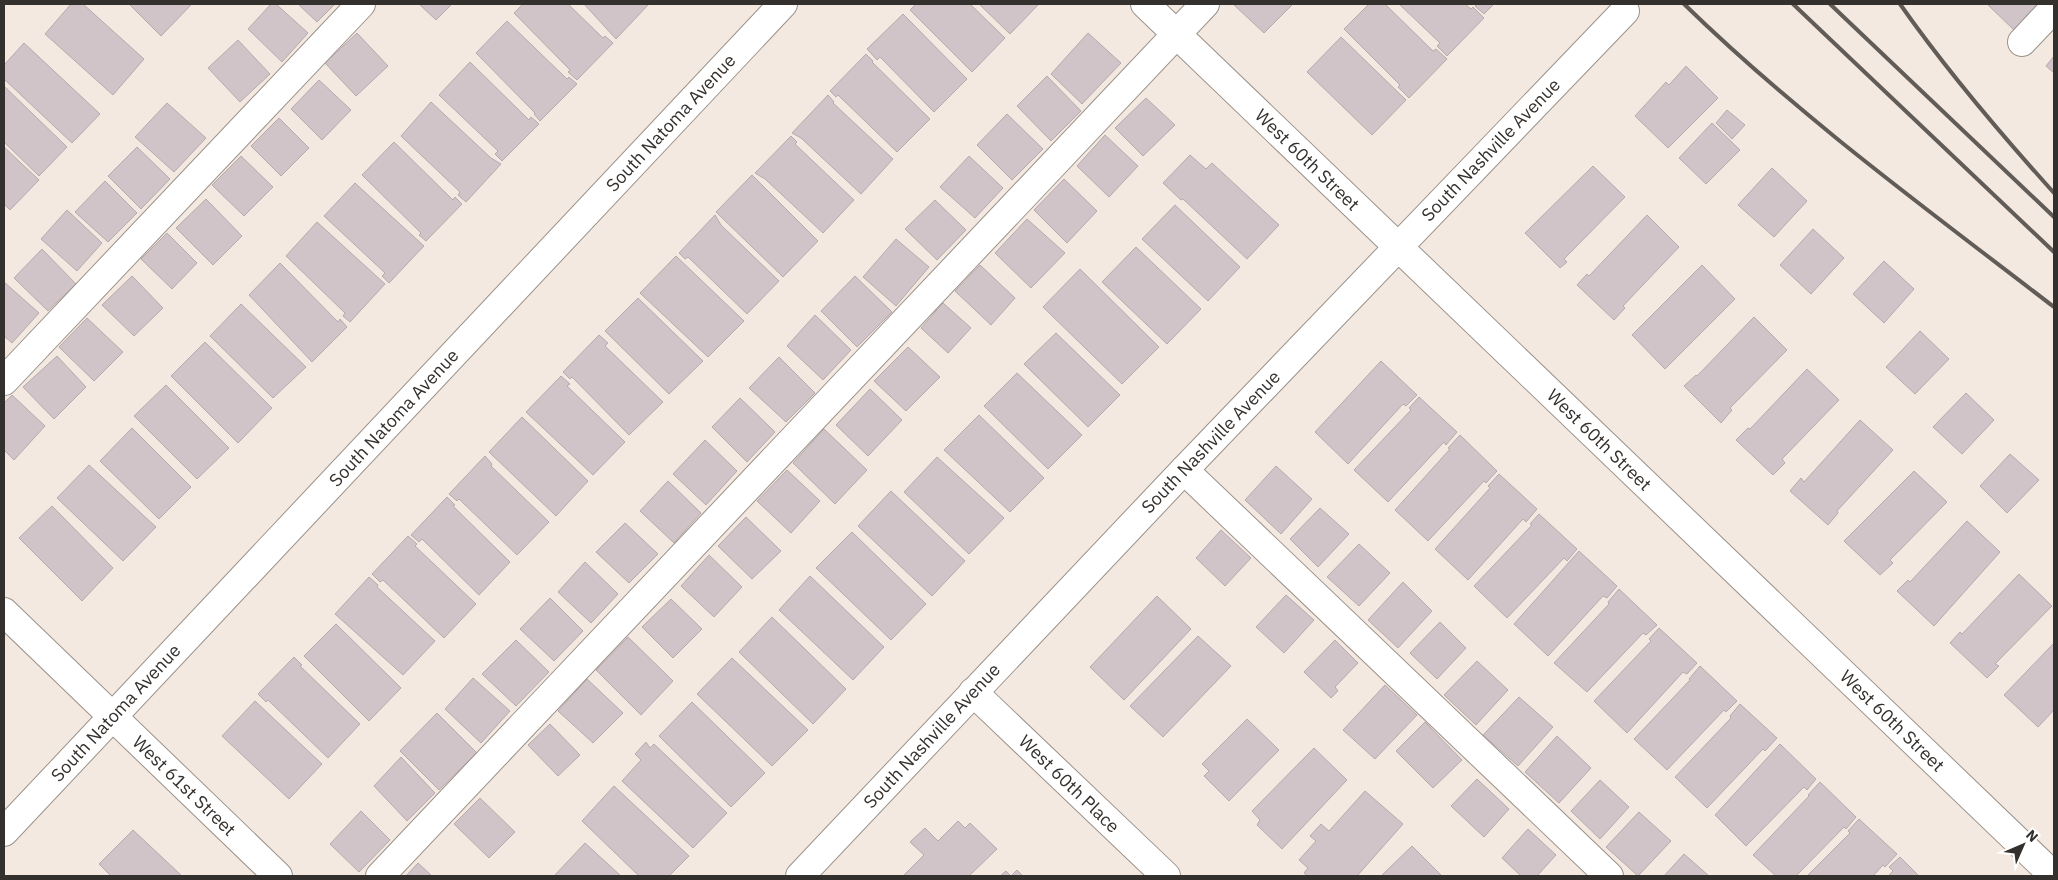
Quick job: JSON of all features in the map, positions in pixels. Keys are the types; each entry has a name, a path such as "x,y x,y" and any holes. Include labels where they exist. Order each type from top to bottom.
{"street":[{"path":"4,381 361,4"},
{"name":"South Natoma Avenue","path":"4,832 784,4"},
{"name":"West 60th Street","path":"1145,4 2054,876"},
{"path":"380,876 1205,4"},
{"path":"2022,42 2054,8"},
{"name":"South Nashville Avenue","path":"800,876 1184,470 1625,11"},
{"path":"1184,470 1609,876"},
{"name":"West 61st Street","path":"4,612 278,876"},
{"name":"West 60th Place","path":"973,692 1166,876"}],"building":[{"path":"71,4 83,4 144,59 113,95 45,34"},
{"path":"129,4 192,4 161,36"},
{"path":"271,4 276,4 308,33 282,62 248,29"},
{"path":"298,4 335,4 317,22"},
{"path":"419,4 452,4 436,20"},
{"path":"523,4 568,4 603,38 605,36 613,43 577,80 568,72 570,70 514,13"},
{"path":"584,4 649,4 616,39"},
{"path":"916,4 970,4 1005,38 972,72 910,10"},
{"path":"979,4 1039,4 1010,34"},
{"path":"1233,4 1293,4 1264,33"},
{"path":"1369,4 1385,4 1433,51 1436,49 1447,59 1409,98 1398,87 1400,85 1344,29"},
{"path":"1399,4 1465,4 1471,9 1473,7 1484,18 1447,56 1437,46 1440,43"},
{"path":"1478,4 1494,4 1484,14 1475,6"},
{"path":"1987,4 2038,4 2016,32"},
{"path":"903,14 967,79 934,112 880,57 877,60 867,49"},
{"path":"507,21 567,79 569,77 577,84 540,121 535,113 476,53"},
{"path":"357,33 388,66 356,96 325,63"},
{"path":"1088,33 1121,63 1082,104 1051,74"},
{"path":"1341,37 1406,100 1372,135 1307,72"},
{"path":"238,40 270,74 240,102 208,68"},
{"path":"24,43 100,114 72,143 4,79 4,65"},
{"path":"866,54 930,119 897,152 838,95 836,97 830,91"},
{"path":"2054,56 2054,73 2046,66"},
{"path":"470,62 529,120 531,117 539,124 502,161 495,154 498,151 439,95"},
{"path":"1686,66 1718,98 1668,148 1635,116 1666,82 1669,85"},
{"path":"1047,76 1081,111 1051,141 1017,106"},
{"path":"319,80 351,110 322,140 291,109"},
{"path":"4,86 67,147 39,176 4,142"},
{"path":"828,95 833,103 893,159 861,194 801,138 792,133"},
{"path":"1146,98 1175,125 1143,156 1115,128"},
{"path":"431,102 491,158 501,164 466,202 458,195 460,192 401,136"},
{"path":"167,103 206,138 174,172 135,137"},
{"path":"1727,110 1745,125 1732,139 1716,123"},
{"path":"1007,114 1043,149 1012,180 977,145"},
{"path":"279,118 309,148 281,176 251,146"},
{"path":"1712,123 1740,150 1706,184 1679,158"},
{"path":"1105,135 1138,166 1109,197 1077,166"},
{"path":"791,136 797,142 795,144 854,200 823,233 765,179 755,173"},
{"path":"394,142 453,200 455,197 462,204 426,241 419,235 421,233 362,175"},
{"path":"4,147 39,180 10,210 4,204"},
{"path":"137,147 170,179 141,209 108,176"},
{"path":"1190,155 1206,169 1212,163 1279,225 1247,259 1183,199 1181,200 1163,183"},
{"path":"241,156 273,187 244,216 212,185"},
{"path":"969,156 1003,188 975,218 940,187"},
{"path":"1593,166 1625,197 1564,259 1567,262 1560,268 1525,233"},
{"path":"1772,168 1807,201 1774,237 1738,205"},
{"path":"752,175 818,241 783,277 716,212"},
{"path":"1064,179 1097,211 1067,243 1034,210"},
{"path":"105,181 137,213 108,242 75,212"},
{"path":"355,183 424,246 389,283 382,276 385,273 324,216"},
{"path":"206,199 242,236 213,265 176,228"},
{"path":"935,200 966,230 937,260 905,229"},
{"path":"1175,205 1240,267 1208,301 1142,239"},
{"path":"67,210 102,243 77,271 41,239"},
{"path":"715,215 721,225 779,281 747,314 688,257 685,259 679,253"},
{"path":"1647,215 1679,247 1623,306 1625,308 1614,320 1577,285 1587,274 1589,276"},
{"path":"1027,219 1065,253 1031,288 995,253"},
{"path":"317,222 385,284 350,322 343,316 345,313 286,256"},
{"path":"1813,229 1844,258 1811,294 1780,265"},
{"path":"167,233 197,263 172,289 141,259"},
{"path":"896,239 929,267 896,306 863,277"},
{"path":"1136,247 1201,309 1167,344 1102,282"},
{"path":"42,249 76,284 48,311 14,278"},
{"path":"676,256 744,321 708,357 640,293"},
{"path":"1884,261 1914,289 1884,323 1853,294"},
{"path":"280,263 338,322 340,319 347,327 312,362 249,295"},
{"path":"980,265 1015,298 991,325 955,291"},
{"path":"1702,265 1735,299 1665,369 1632,335"},
{"path":"1080,269 1159,347 1122,384 1043,307"},
{"path":"132,276 163,308 134,336 102,305"},
{"path":"855,276 892,312 857,347 821,311"},
{"path":"4,282 39,313 12,343 4,336"},
{"path":"638,298 703,361 669,394 605,331"},
{"path":"943,303 971,328 948,353 921,328"},
{"path":"241,304 306,367 273,398 210,336"},
{"path":"815,315 851,350 823,380 787,346"},
{"path":"1754,317 1787,350 1730,408 1732,410 1721,423 1684,386 1697,376"},
{"path":"87,318 123,352 94,381 59,347"},
{"path":"1920,331 1949,359 1915,394 1886,367"},
{"path":"1056,333 1120,395 1088,427 1024,364"},
{"path":"599,335 608,343 605,346 663,402 629,435 572,377 570,379 563,372"},
{"path":"205,342 272,408 238,443 171,376"},
{"path":"908,347 940,377 906,411 874,381"},
{"path":"57,356 86,387 54,419 23,387"},
{"path":"779,357 815,393 786,422 749,388"},
{"path":"1381,361 1417,395 1406,406 1403,404 1348,464 1315,432"},
{"path":"1807,369 1839,400 1782,459 1785,463 1773,475 1736,440 1748,428 1750,429"},
{"path":"1017,373 1082,435 1048,469 984,406"},
{"path":"561,376 570,384 567,386 625,442 593,475 526,412"},
{"path":"166,385 229,448 197,479 134,416"},
{"path":"870,389 902,420 868,456 836,425"},
{"path":"1966,393 1994,420 1962,454 1933,427"},
{"path":"12,395 45,426 14,460 4,450 4,403"},
{"path":"1419,397 1457,432 1446,445 1444,442 1388,502 1354,470 1411,410 1409,408"},
{"path":"740,398 775,432 747,462 712,427"},
{"path":"979,415 1044,478 1010,512 944,450"},
{"path":"522,417 588,481 556,516 489,452"},
{"path":"1860,420 1893,450 1837,511 1838,513 1828,525 1790,491 1801,478 1804,482"},
{"path":"132,428 191,487 159,519 100,461"},
{"path":"824,429 867,470 835,504 793,463"},
{"path":"1460,435 1497,471 1486,483 1484,481 1428,541 1395,510 1450,449 1448,448"},
{"path":"705,440 737,471 706,505 673,474"},
{"path":"2010,454 2039,480 2007,513 1980,486"},
{"path":"485,456 492,464 491,466 549,522 517,555 459,499 457,501 449,494"},
{"path":"937,457 1004,518 969,554 904,492"},
{"path":"89,465 156,527 123,561 57,498"},
{"path":"1276,466 1312,499 1281,534 1245,500"},
{"path":"787,470 820,501 791,533 757,501"},
{"path":"1914,471 1947,502 1890,560 1893,563 1880,575 1844,541"},
{"path":"1499,474 1537,509 1526,522 1523,519 1468,580 1435,549 1490,488 1488,486"},
{"path":"668,481 701,513 674,543 640,511"},
{"path":"891,491 965,561 932,596 858,526"},
{"path":"447,497 455,505 453,506 510,562 479,595 422,539 419,542 411,535"},
{"path":"52,506 113,568 82,601 19,538"},
{"path":"1320,508 1349,534 1318,567 1290,539"},
{"path":"1539,514 1577,549 1567,561 1564,558 1507,618 1474,586 1532,525 1530,524"},
{"path":"746,517 781,551 752,579 718,546"},
{"path":"1967,521 2000,552 1934,626 1897,591 1908,580 1910,582"},
{"path":"625,523 658,554 629,583 596,552"},
{"path":"1221,530 1251,558 1225,586 1196,558"},
{"path":"852,532 926,604 891,640 816,568"},
{"path":"408,536 417,544 415,546 476,604 444,638 383,580 380,582 372,574"},
{"path":"1359,544 1390,573 1359,606 1327,577"},
{"path":"1579,551 1617,586 1607,598 1603,596 1548,656 1514,624"},
{"path":"709,555 742,587 714,617 681,586"},
{"path":"585,562 618,594 591,623 558,592"},
{"path":"2019,574 2052,606 1995,664 1999,666 1987,678 1950,643 1960,632 1962,634"},
{"path":"810,576 884,647 853,680 779,610"},
{"path":"369,577 378,585 377,587 435,641 403,675 335,614"},
{"path":"1403,582 1432,611 1398,648 1368,620"},
{"path":"1619,589 1657,625 1646,635 1643,633 1587,692 1554,663 1609,604 1608,602"},
{"path":"1286,595 1314,620 1284,653 1256,627"},
{"path":"1157,596 1191,629 1124,700 1090,667"},
{"path":"550,598 583,631 554,661 520,629"},
{"path":"671,599 702,629 673,658 642,627"},
{"path":"772,617 846,689 813,724 739,652"},
{"path":"1440,622 1466,648 1437,679 1410,653"},
{"path":"336,624 401,688 369,721 304,656"},
{"path":"1659,628 1697,663 1687,674 1683,672 1627,733 1594,701 1651,641 1649,639"},
{"path":"1198,636 1231,666 1163,737 1130,706"},
{"path":"628,637 673,681 641,715 596,670"},
{"path":"516,640 549,672 516,706 482,674"},
{"path":"1335,640 1358,663 1335,687 1338,691 1331,698 1304,672"},
{"path":"2054,643 2054,710 2038,727 2004,695"},
{"path":"294,657 302,665 300,666 360,724 328,758 268,700 266,702 258,694"},
{"path":"732,658 808,730 772,766 697,694"},
{"path":"1477,661 1508,690 1476,725 1444,695"},
{"path":"1700,666 1737,701 1726,712 1724,710 1667,770 1634,739 1690,680"},
{"path":"473,678 510,711 481,743 445,709"},
{"path":"587,679 623,713 593,743 558,711"},
{"path":"1385,685 1417,715 1375,759 1343,730"},
{"path":"1519,697 1553,727 1518,766 1483,735"},
{"path":"255,701 322,764 289,799 222,736"},
{"path":"692,702 765,773 731,807 659,736"},
{"path":"1740,704 1777,738 1765,751 1763,749 1707,808 1675,777 1731,718 1730,716"},
{"path":"437,713 477,753 439,790 400,751"},
{"path":"1247,719 1279,750 1229,801 1204,776 1209,771 1202,764"},
{"path":"1425,722 1462,760 1433,788 1396,751"},
{"path":"550,724 580,755 558,776 528,745"},
{"path":"1557,736 1591,768 1559,803 1525,772"},
{"path":"646,742 650,748 654,744 727,813 693,848 622,781 641,760 635,754"},
{"path":"1780,744 1816,779 1807,790 1804,787 1746,846 1715,815"},
{"path":"1314,748 1347,780 1282,849 1257,825 1260,820 1252,811"},
{"path":"401,757 435,793 407,821 374,786"},
{"path":"1477,779 1509,809 1484,837 1451,806"},
{"path":"1600,780 1629,807 1600,839 1571,811"},
{"path":"1820,782 1856,817 1846,829 1844,827 1796,876 1776,876 1753,855"},
{"path":"614,786 689,856 669,876 639,876 582,821"},
{"path":"1365,791 1403,824 1357,876 1308,876 1304,873 1308,868 1299,860 1316,841 1310,836 1321,824 1329,831"},
{"path":"480,798 515,832 489,858 454,824"},
{"path":"361,811 390,840 359,872 330,844"},
{"path":"1639,812 1671,841 1638,876 1606,847"},
{"path":"1859,819 1897,854 1873,876 1807,876 1850,833 1848,831"},
{"path":"958,821 965,828 970,823 997,849 969,876 903,876 924,855 910,842 925,828 938,841"},
{"path":"1528,829 1556,855 1537,876 1521,876 1502,858"},
{"path":"133,830 182,876 111,876 99,864"},
{"path":"585,843 621,876 554,876"},
{"path":"1412,846 1442,876 1381,876"},
{"path":"1684,854 1709,876 1664,876"},
{"path":"1900,857 1919,876 1888,876 1893,871 1889,867"},
{"path":"418,863 432,876 406,876"},
{"path":"1017,870 1023,876 1011,876"},
{"path":"1006,871 1011,876 1000,876"}],"railway":[{"path":"1684,4 1772,85 1818,123 2054,307"},
{"path":"1793,4 2054,252"},
{"path":"1830,4 2054,217"},
{"path":"1900,4 1974,101 2054,193"}]}
